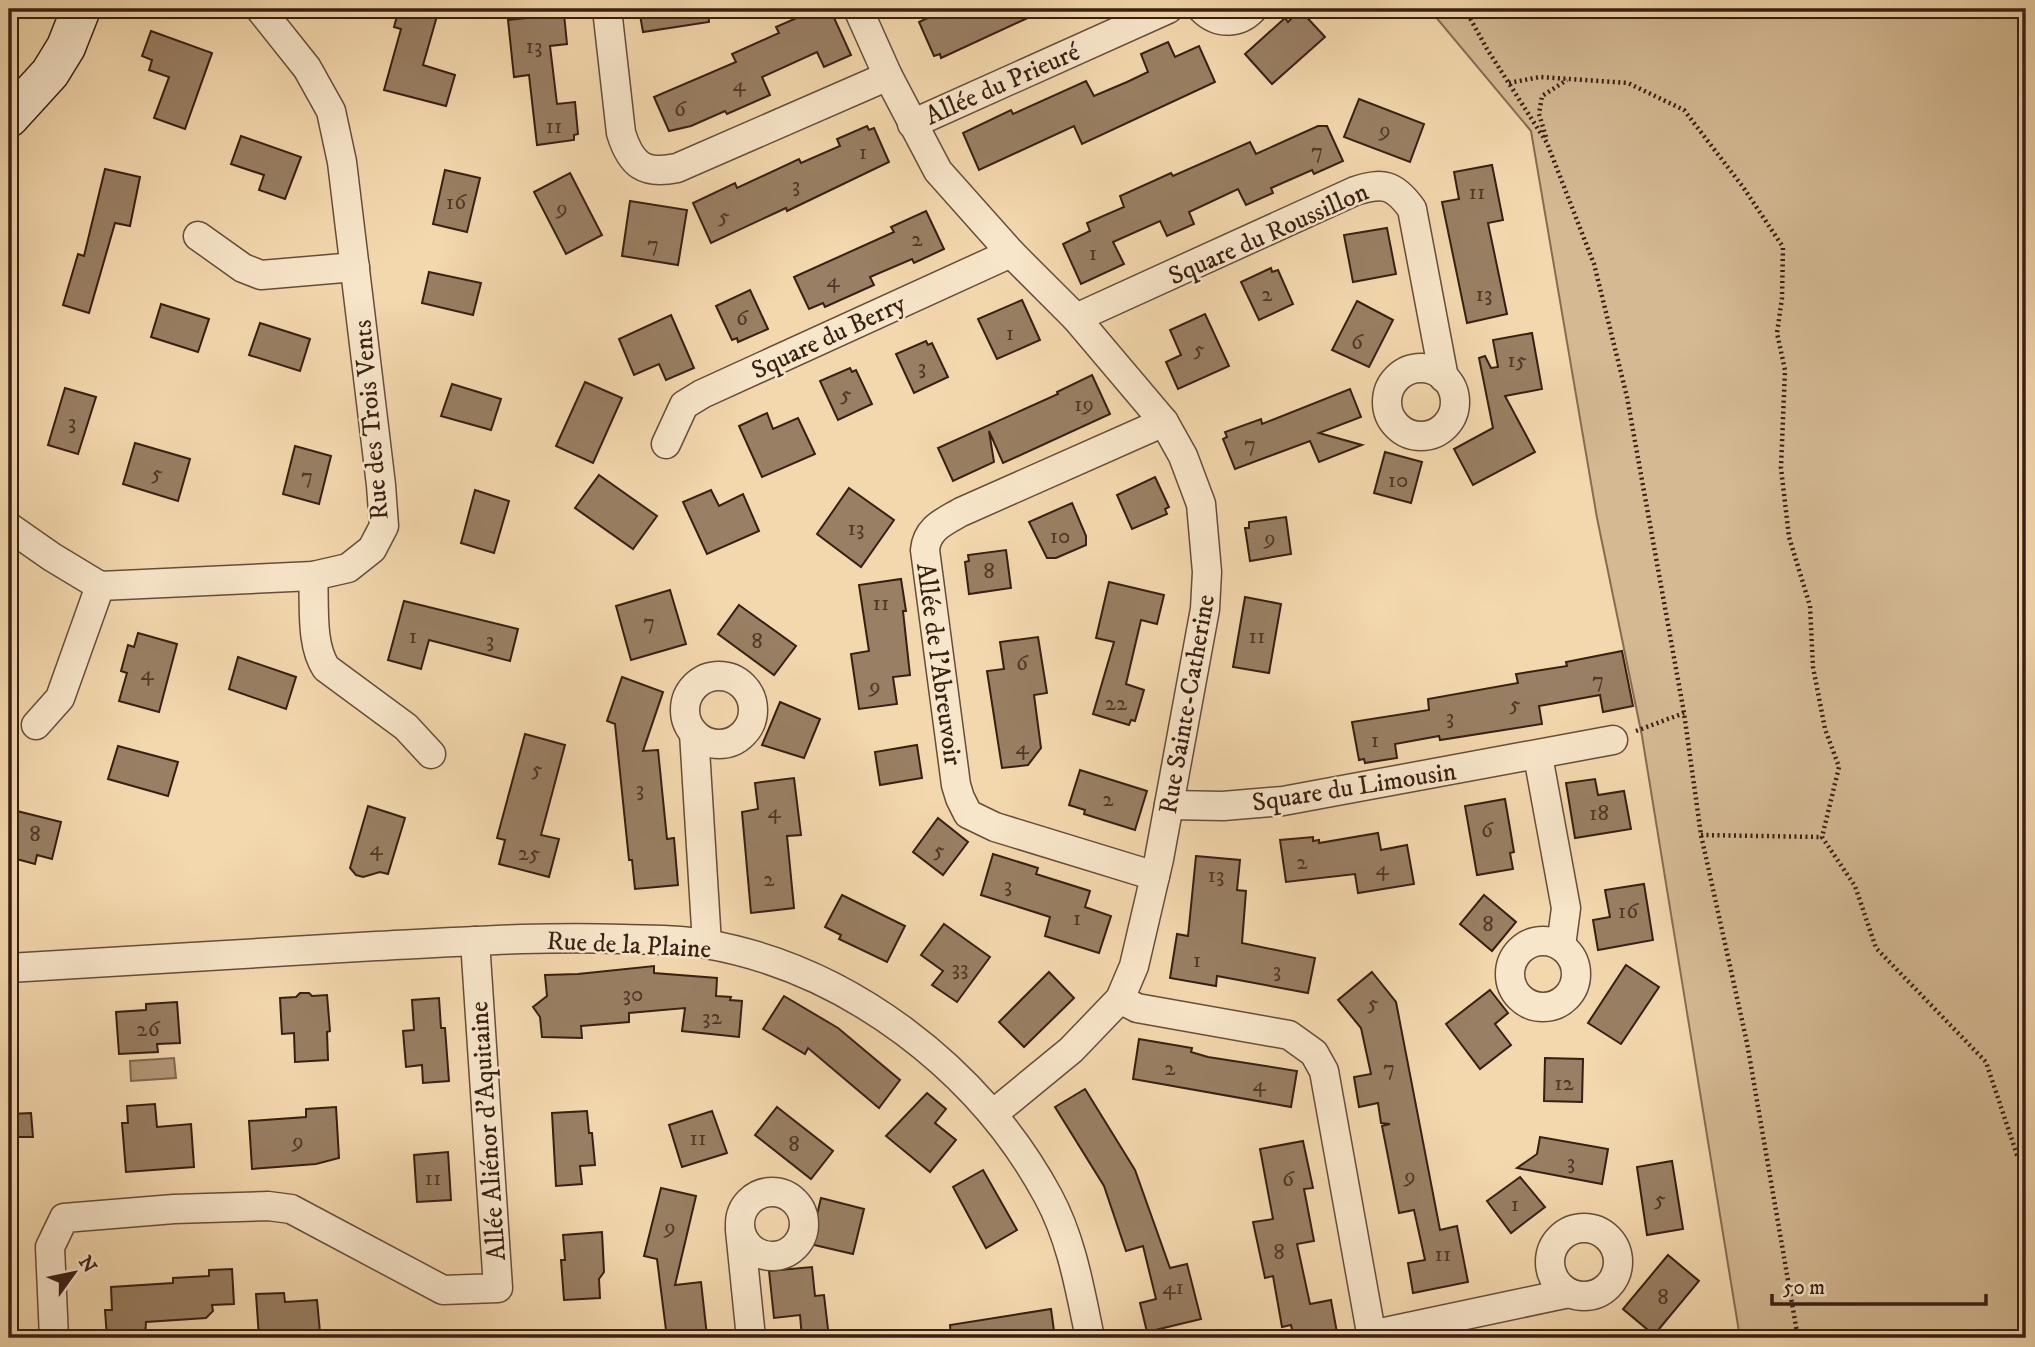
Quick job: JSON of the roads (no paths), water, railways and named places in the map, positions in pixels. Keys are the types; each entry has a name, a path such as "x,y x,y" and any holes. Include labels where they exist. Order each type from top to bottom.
{"street":[{"path":"9,118 50,73 66,47 81,9"},
{"name":"Rue des Trois Vents","path":"100,586 313,576 348,568 372,550 384,526 382,485 342,162 331,111 307,68 260,9"},
{"path":"607,9 621,133 626,150 644,169 658,172 677,168 888,75"},
{"name":"Rue Sainte-Catherine","path":"858,9 912,124 938,171 1011,253 1076,318 1164,422 1184,456 1201,504 1207,572 1205,609 1155,876 1134,966 1120,999 1071,1050 993,1114"},
{"name":"Allée du Prieuré","path":"912,124 1168,9"},
{"path":"1202,9 1217,19 1228,21 1238,19 1253,9"},
{"name":"Square du Roussillon","path":"1076,318 1355,191 1375,185 1390,187 1402,195 1412,208 1444,378"},
{"path":"198,236 243,268 261,275 355,267"},
{"name":"Square du Berry","path":"666,444 684,405 702,394 1011,253"},
{"name":"Allée de l'Abreuvoir","path":"1155,876 995,827 968,814 956,785 925,550 926,539 932,530 961,512 1164,422"},
{"path":"9,527 100,586 60,698 36,724"},
{"path":"313,576 317,642 326,668 406,727 431,754"},
{"path":"694,733 707,944"},
{"name":"Square du Limousin","path":"1169,805 1223,806 1283,802 1613,740"},
{"path":"1538,755 1566,908 1561,946"},
{"name":"Rue de la Plaine","path":"9,968 576,937 707,944 789,968 865,1007 908,1033 971,1088 993,1114 1052,1206 1065,1236 1077,1274 1090,1338"},
{"name":"Allée Aliénor d'Aquitaine","path":"54,1338 50,1247 64,1218 174,1209 268,1206 291,1209 443,1290 498,1288 475,941"},
{"path":"1120,999 1137,1007 1289,1035 1314,1053 1324,1071 1372,1337 1570,1293"},
{"path":"740,1228 751,1338"}]}
